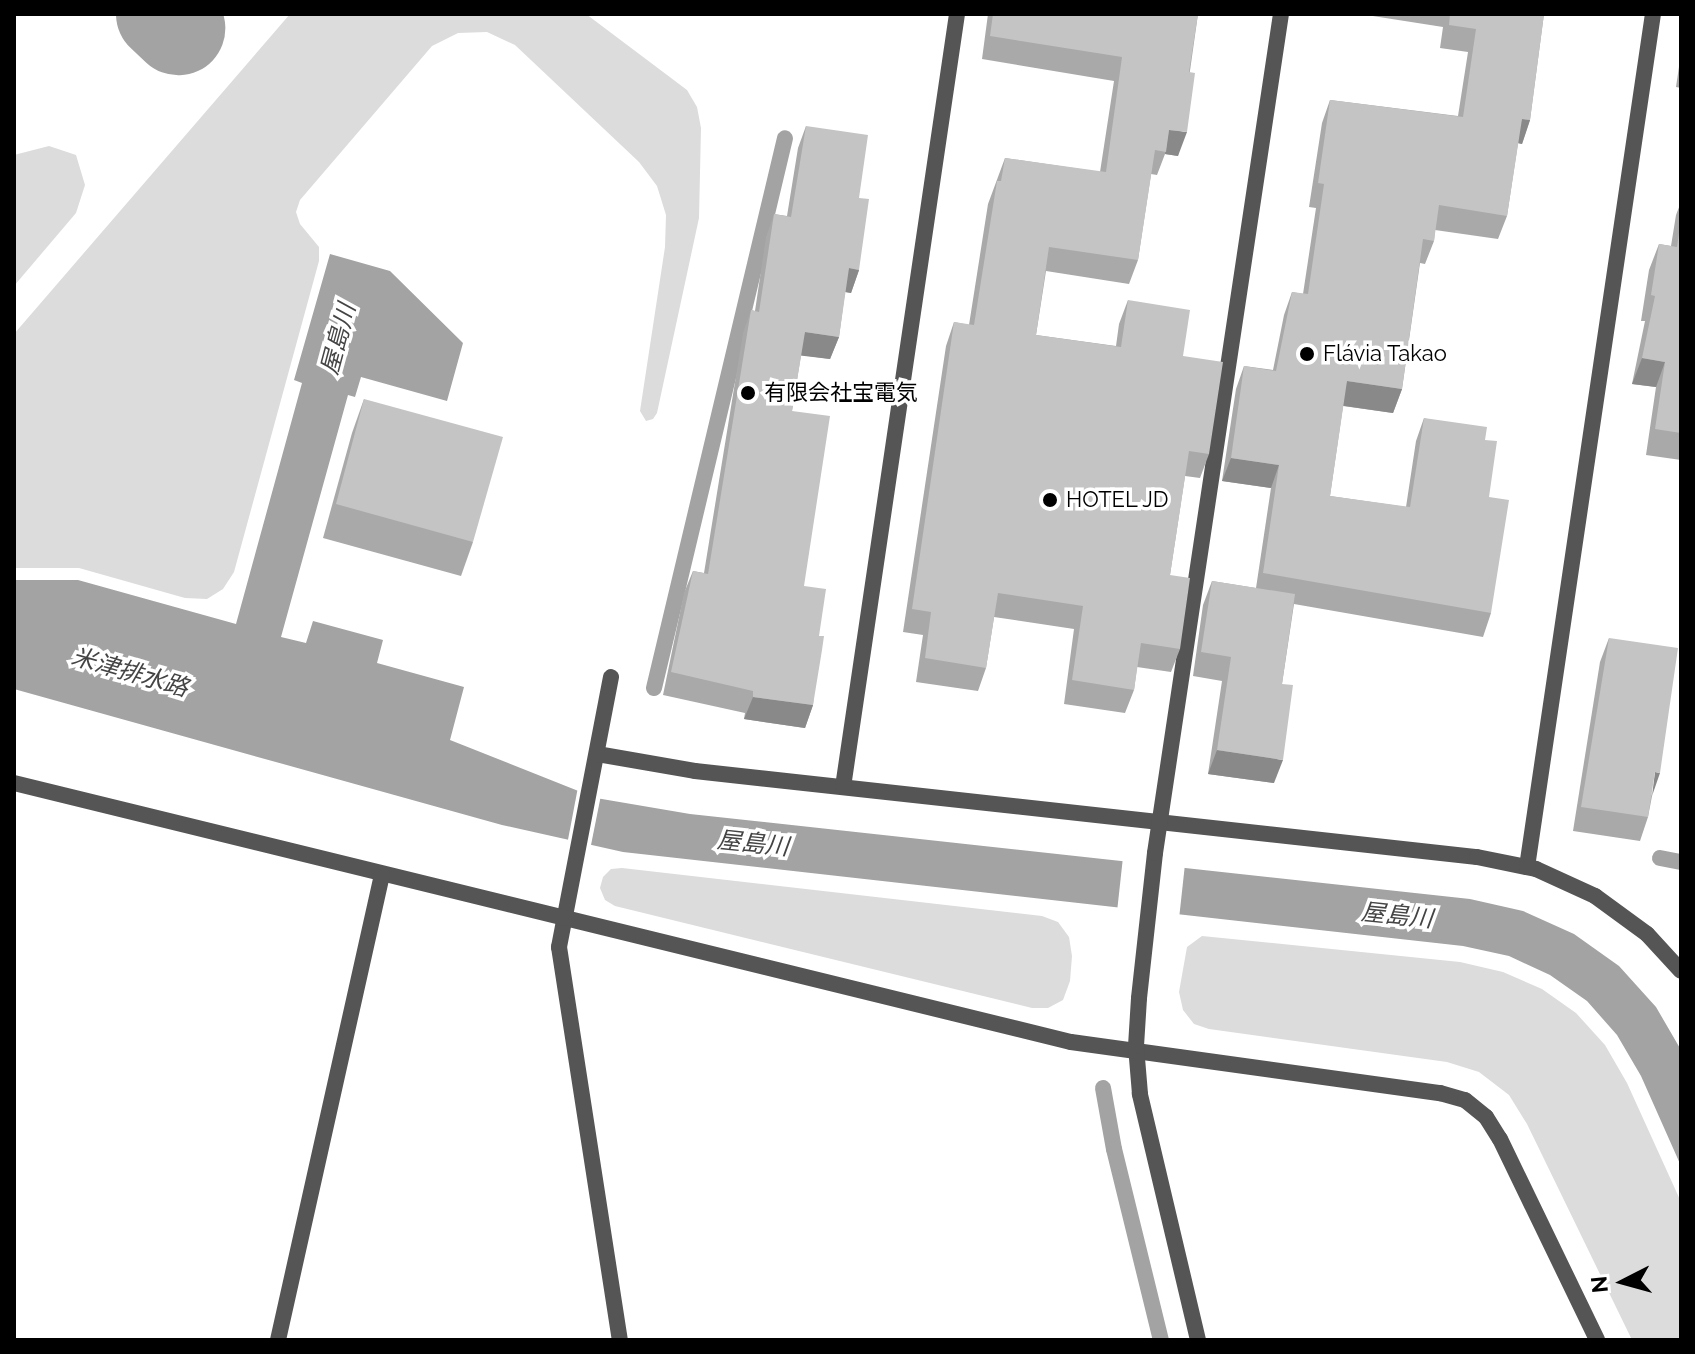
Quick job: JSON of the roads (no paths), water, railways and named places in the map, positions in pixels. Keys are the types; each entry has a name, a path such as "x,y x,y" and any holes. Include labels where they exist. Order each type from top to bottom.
{"street":[{"path":"843,787 957,14"},
{"path":"1198,1340 1149,1142 1140,1094 1137,1051 1155,853 1281,14"},
{"path":"1527,867 1653,14"},
{"path":"611,677 559,947 620,1340"},
{"path":"597,754 695,771 1477,857 1527,867 1595,896 1647,934 1681,971"},
{"path":"14,783 1071,1042 1440,1093 1465,1100 1486,1117 1500,1139 1597,1340"},
{"path":"278,1340 382,874"}],"water":[{"name":"米津排水路","path":"330,254 390,271 463,343 447,401 361,377 355,397 348,395 281,637 306,643 313,621 383,640 377,663 464,687 450,740 596,798 690,814 1470,899 1523,911 1574,934 1619,966 1656,1007 1681,1050 1681,1166 1641,1076 1617,1035 1587,1001 1550,975 1509,956 1463,946 623,852 502,825 14,689 14,580 78,580 236,624 302,383 294,380"}],"waterway":[{"name":"屋島川","path":"163,14 178,28"},
{"path":"654,688 785,138"},
{"path":"1660,858 1681,862"},
{"path":"1103,1088 1114,1149 1161,1340"}],"place":[{"name":"Flávia Takao","path":"1307,354"},
{"name":"有限会社宝電気","path":"748,393"},
{"name":"HOTEL JD","path":"1050,500"}]}
